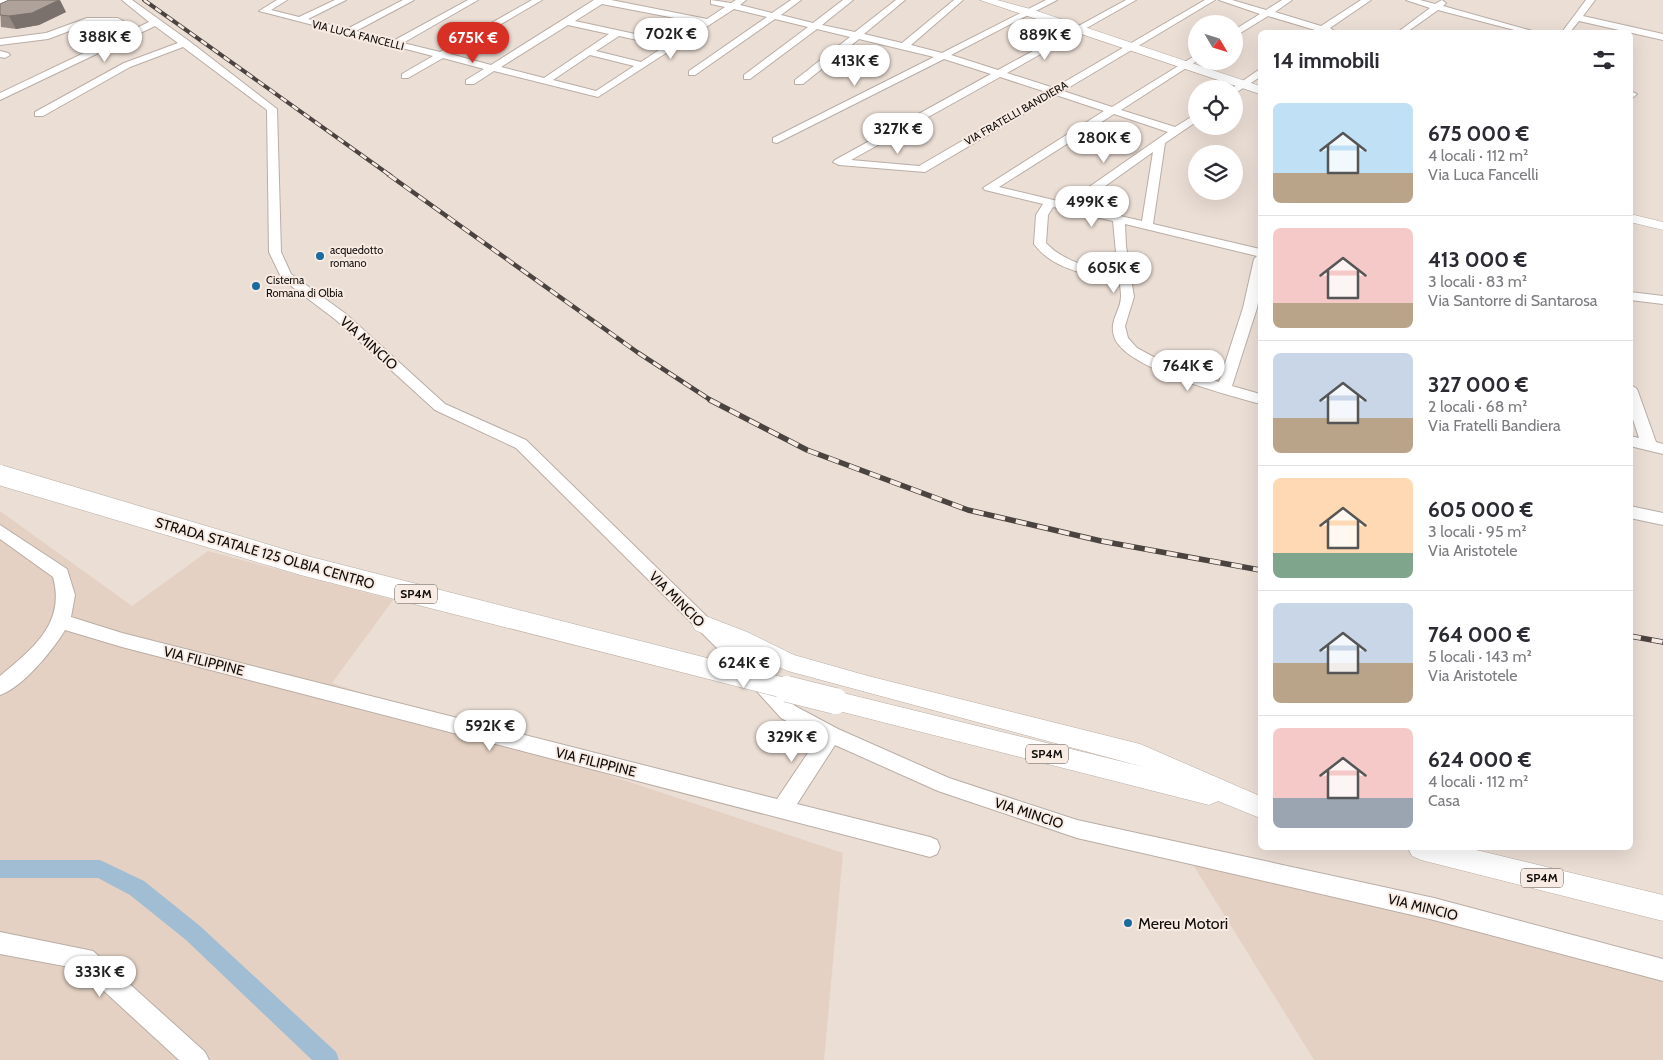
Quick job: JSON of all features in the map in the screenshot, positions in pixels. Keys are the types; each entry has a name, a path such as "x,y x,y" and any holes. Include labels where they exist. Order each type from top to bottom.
{"main road":[{"path":"985,0 1030,12 1131,45 1188,60"},
{"path":"1212,70 1258,89"},
{"path":"1633,219 1663,226"},
{"name":"STRADA STATALE 125 OLBIA CENTRO","path":"0,475 302,564 834,701 1258,807"},
{"path":"702,624 739,638 788,662 1140,754 1258,806"},
{"name":"SP4M","path":"1429,850 1663,908"}],"street":[{"path":"0,3 6,0"},
{"name":"VIA MINCIO","path":"126,0 272,109 275,252 286,276 341,317 440,407 521,444 788,712 831,735 945,785 1077,828 1434,908 1663,970"},
{"path":"265,0 262,6 263,11 283,0"},
{"path":"300,20 342,0"},
{"path":"348,32 410,0"},
{"path":"394,44 474,0"},
{"path":"405,76 538,0"},
{"path":"470,82 568,22 600,0 709,22"},
{"path":"588,52 642,65 742,0"},
{"path":"692,73 797,0"},
{"path":"747,77 849,0"},
{"path":"799,82 902,0"},
{"path":"904,46 959,0"},
{"path":"778,140 1053,0"},
{"path":"999,72 1132,0"},
{"name":"VIA FRATELLI BANDIERA","path":"999,72 839,162 921,170 1131,45 1211,0"},
{"path":"1223,0 1317,30"},
{"path":"1243,28 1288,0"},
{"path":"1322,30 1367,0"},
{"path":"1410,0 1523,30"},
{"path":"1405,30 1446,0"},
{"path":"1568,30 1591,0"},
{"path":"714,2 944,56 1055,90 1177,131"},
{"name":"VIA LUCA FANCELLI","path":"263,11 598,94 642,65"},
{"path":"1578,18 1632,30"},
{"path":"0,42 48,36 86,21 118,20"},
{"path":"0,97 156,22"},
{"path":"568,22 673,45"},
{"path":"1633,30 1663,37"},
{"path":"545,81 617,33"},
{"path":"39,114 127,65 186,43"},
{"path":"1188,63 989,188 1119,221 1258,253"},
{"path":"1244,84 1258,74"},
{"path":"1067,208 1134,159 1188,123"},
{"path":"1147,226 1160,143"},
{"path":"1134,159 1157,165"},
{"path":"1049,204 1042,215 1040,244 1048,255 1096,273 1126,278"},
{"path":"1119,221 1120,246 1128,297 1118,326 1121,339 1132,351 1171,372 1258,398"},
{"path":"1224,388 1255,309 1258,279"},
{"path":"1633,296 1663,300"},
{"path":"1633,396 1656,447"},
{"path":"1633,442 1656,447"},
{"path":"1633,513 1663,519"},
{"path":"0,531 61,574 66,602 60,621 43,648 0,687"},
{"name":"VIA FILIPPINE","path":"60,621 132,642 930,847"},
{"path":"781,810 831,735"},
{"path":"0,944 85,959 197,1060"}],"shaded area":[{"path":"0,511 132,606 208,551 393,600 332,683 843,853 824,1060 0,1060"},
{"path":"1182,847 1663,980 1663,1060 1314,1060"}],"building":[{"path":"9,0 59,0 32,13 9,16 0,15 0,4"}],"waterway":[{"path":"0,869 100,869 137,888 193,933 328,1060"}],"railway":[{"path":"144,0 391,176"},
{"path":"389,175 637,352 712,401"},
{"path":"710,400 807,450 968,510 1101,541 1258,570"},
{"path":"1633,637 1663,642"}],"place":[{"name":"acquedotto romano","path":"320,256"},
{"name":"Cisterna Romana di Olbia","path":"256,286"},
{"name":"Mereu Motori","path":"1128,923"}]}
